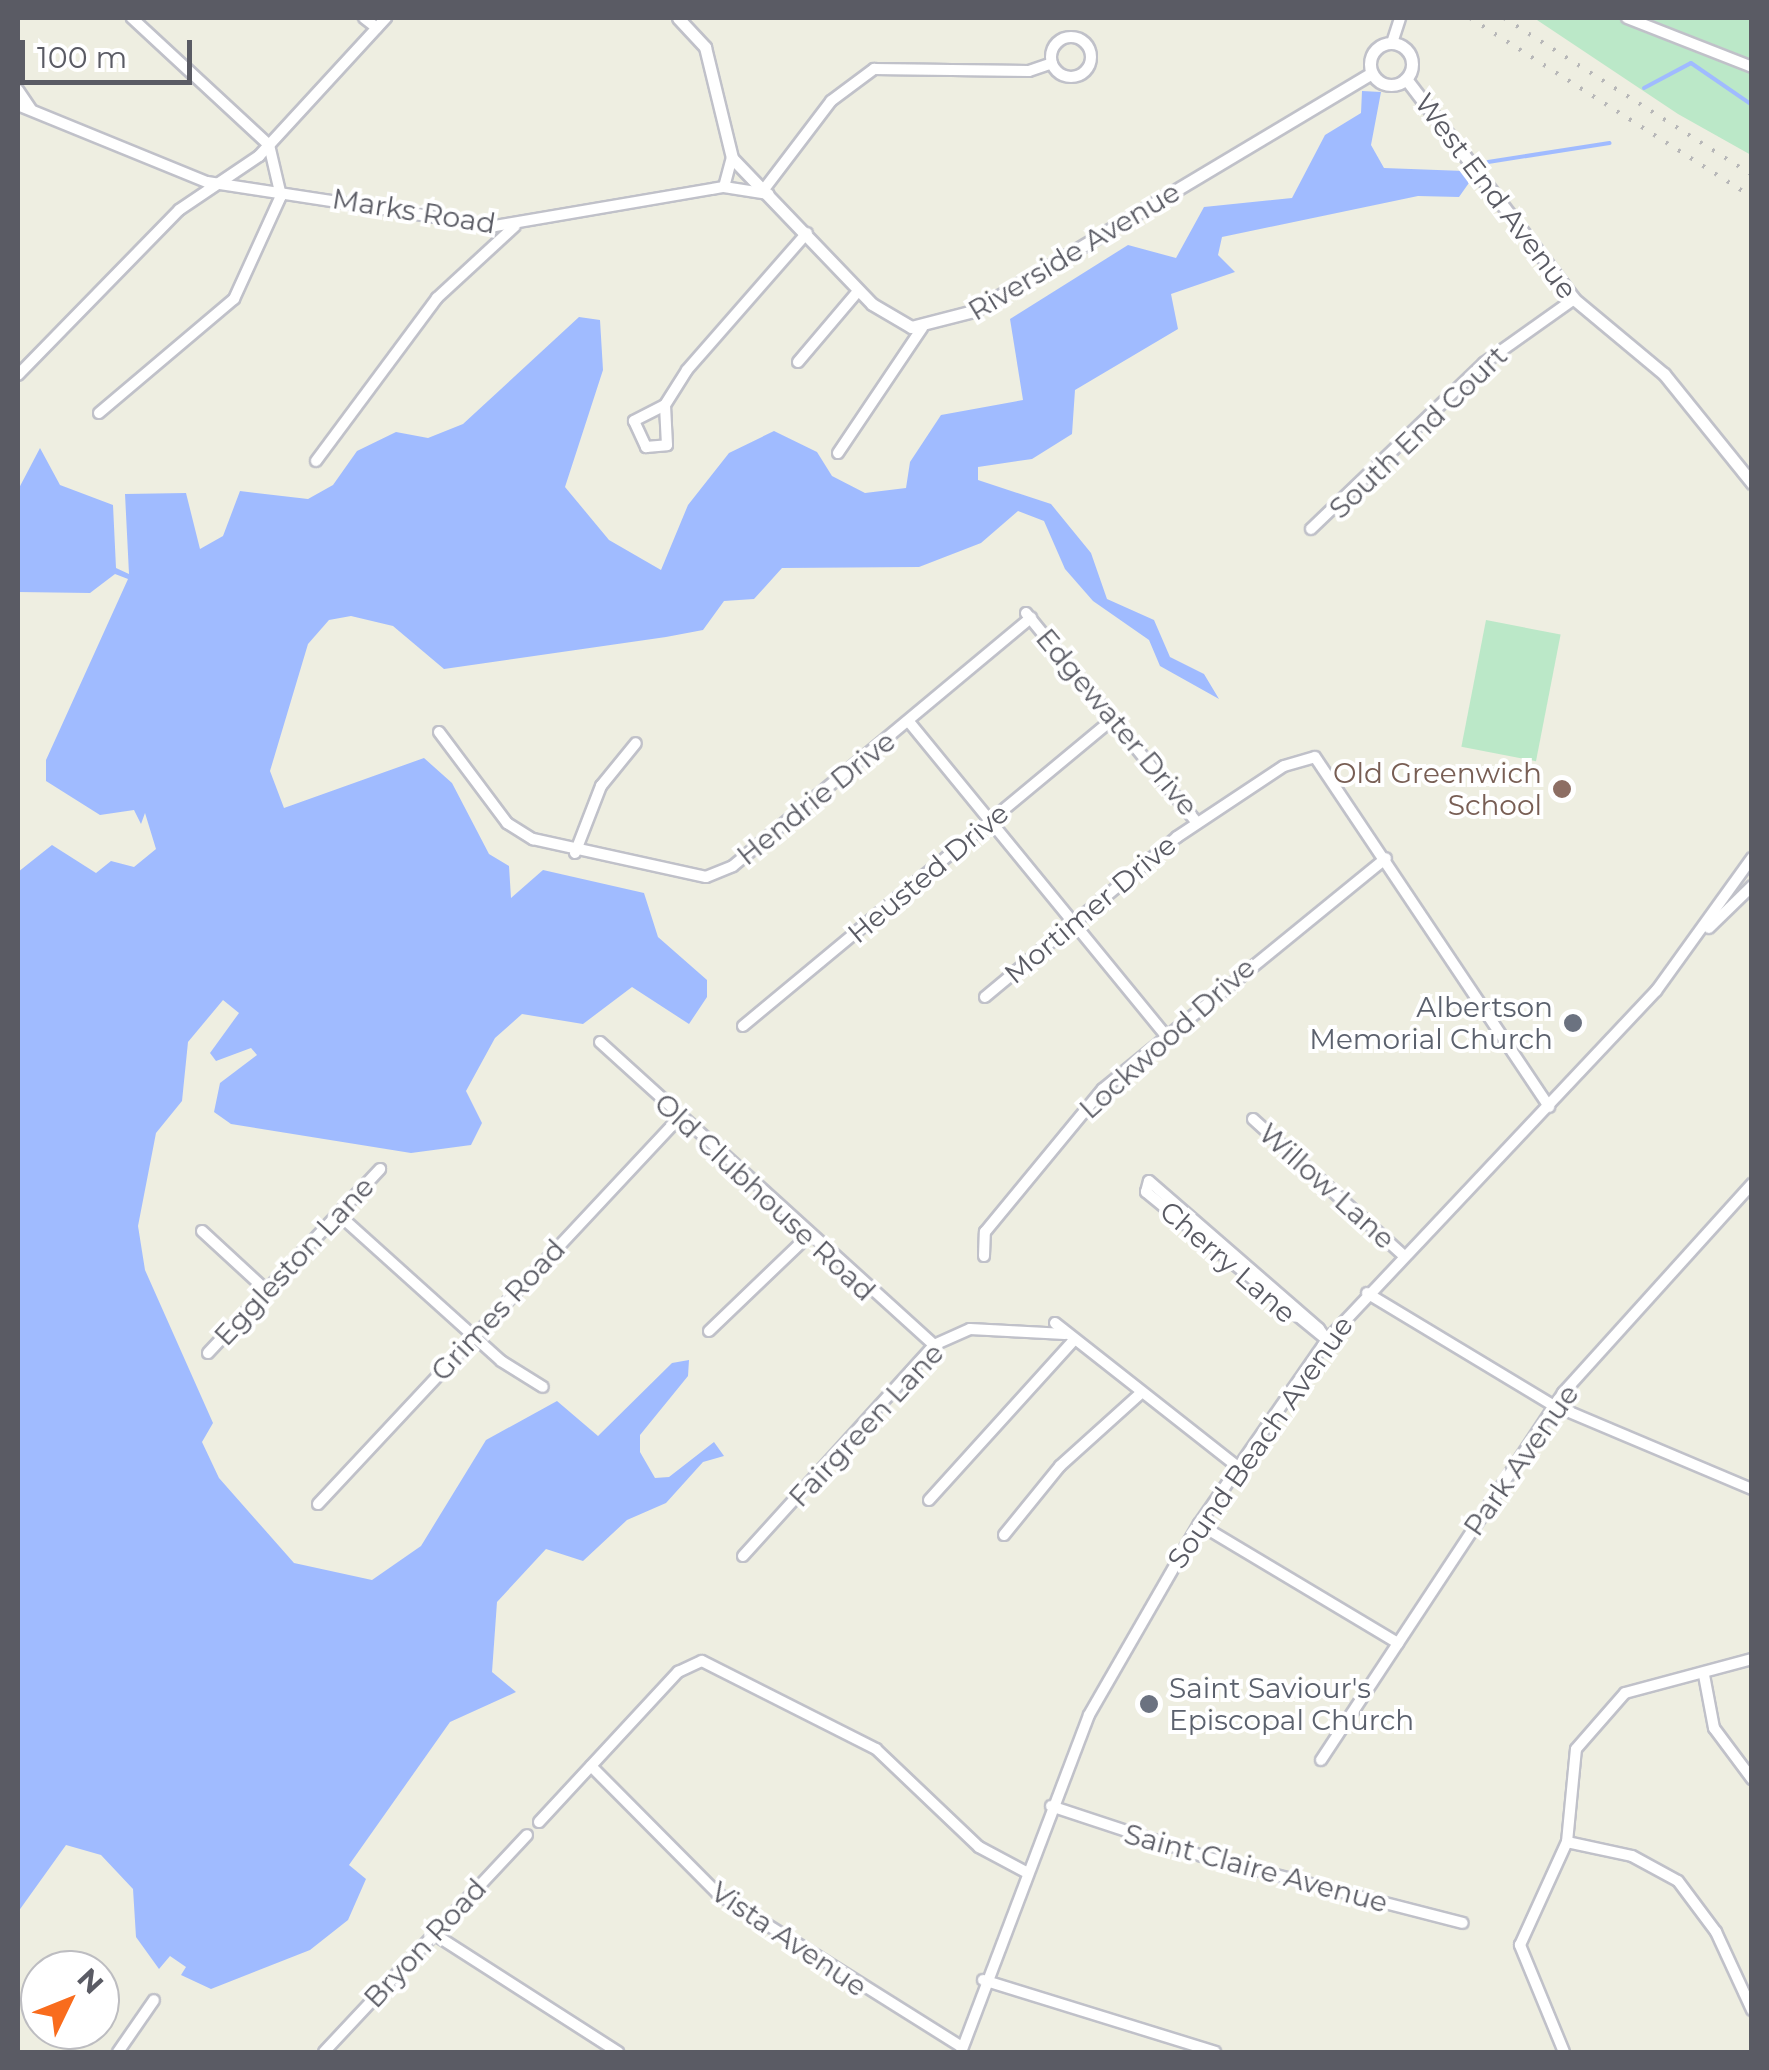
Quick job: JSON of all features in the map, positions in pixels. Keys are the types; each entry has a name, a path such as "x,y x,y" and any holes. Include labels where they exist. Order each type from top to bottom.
{"street":[{"path":"99,413 234,299 281,188 269,145 132,18"},
{"path":"364,18 377,28"},
{"path":"18,375 166,223 269,145 386,18"},
{"path":"678,18 705,47 732,158 724,187"},
{"path":"1382,18 1392,28"},
{"path":"1392,43 1392,28 1400,18"},
{"path":"1627,18 1752,67"},
{"path":"768,192 831,101 874,69 1029,71 1052,63 1068,37 1091,54 1079,76 1052,63"},
{"path":"1392,43 1412,59 1406,79 1387,85 1371,72 1372,54 1392,43"},
{"name":"Riverside Avenue","path":"922,328 974,311 1371,72"},
{"name":"West End Avenue","path":"1406,79 1574,300 1664,374 1752,484"},
{"path":"18,90 32,109"},
{"name":"Marks Road","path":"18,105 220,185 281,188 515,226 724,187 768,192"},
{"path":"732,158 808,232 859,290 895,321 922,328 838,453"},
{"path":"316,461 436,298 515,226"},
{"path":"666,405 667,445 646,447 634,422 666,405 808,232"},
{"path":"798,362 859,290"},
{"name":"South End Court","path":"1311,529 1476,370 1574,300"},
{"name":"Edgewater Drive","path":"1028,616 1196,823 1284,766 1316,758 1548,1107"},
{"name":"Hendrie Drive","path":"439,732 508,822 575,853 719,874 910,722 1028,616"},
{"name":"Heusted Drive","path":"744,1026 1112,720"},
{"path":"910,722 1164,1034"},
{"path":"575,853 601,786 636,744"},
{"name":"Mortimer Drive","path":"985,997 1196,823"},
{"name":"Lockwood Drive","path":"981,1251 1085,1107 1164,1034 1386,858"},
{"name":"Sound Beach Avenue","path":"1708,928 1750,861"},
{"name":"Sound Beach Avenue","path":"961,2050 1024,1871 1093,1707 1237,1466 1327,1340 1367,1293 1548,1107 1708,928 1751,886 1736,881"},
{"name":"Old Clubhouse Road","path":"600,1042 807,1237 934,1345"},
{"name":"Grimes Road","path":"318,1504 680,1118"},
{"name":"Willow Lane","path":"1253,1119 1402,1254"},
{"name":"Eggleston Lane","path":"208,1354 380,1169"},
{"name":"Cherry Lane","path":"1142,1182 1173,1200 1327,1340 1146,1192 1142,1182"},
{"name":"Park Avenue","path":"1321,1760 1553,1405 1752,1184"},
{"path":"338,1214 474,1337 542,1387"},
{"path":"202,1230 267,1291"},
{"path":"709,1332 807,1237"},
{"path":"1367,1293 1553,1405 1752,1489"},
{"path":"1055,1323 1069,1338 1237,1466"},
{"name":"Fairgreen Lane","path":"743,1556 934,1345 970,1328 1069,1338"},
{"path":"929,1500 1069,1338"},
{"path":"1004,1535 1060,1466 1109,1431 1141,1393"},
{"path":"1199,1524 1398,1643"},
{"path":"1564,2052 1520,1944 1567,1842 1568,1782 1588,1730 1626,1693 1752,1659"},
{"path":"539,1822 678,1672 716,1663 876,1749 979,1847 1024,1871"},
{"path":"1704,1675 1727,1757 1752,1779"},
{"name":"Vista Avenue","path":"590,1766 718,1894 961,2050"},
{"name":"Saint Claire Avenue","path":"1051,1806 1202,1856 1463,1923"},
{"name":"Bryon Road","path":"323,2052 527,1835"},
{"path":"1567,1842 1632,1856 1678,1882 1716,1932 1752,2010"},
{"path":"434,1934 618,2052"},
{"path":"983,1980 1215,2052"},
{"path":"118,2052 154,2000"}],"green space":[{"path":"1534,18 1751,18 1751,155 1678,114"},
{"path":"1486,620 1561,635 1536,761 1461,747"}],"water":[{"path":"1362,91 1381,92 1371,145 1384,168 1464,171 1471,180 1459,197 1418,196 1222,237 1218,255 1235,272 1171,294 1178,329 1075,390 1072,434 1032,459 978,467 978,480 1051,504 1091,553 1107,599 1154,620 1170,657 1204,674 1219,699 1160,666 1149,640 1093,601 1065,569 1044,521 1018,511 981,543 919,567 782,568 754,599 724,601 703,630 666,637 444,669 393,626 351,616 329,620 308,644 270,771 284,808 424,758 452,783 489,854 509,866 511,898 543,870 644,893 658,937 707,980 707,997 689,1024 632,987 583,1024 522,1014 495,1038 466,1091 482,1123 471,1145 411,1153 231,1124 214,1112 220,1083 257,1055 251,1048 216,1061 210,1053 239,1013 223,1000 188,1042 182,1101 156,1133 138,1226 145,1270 213,1423 202,1442 219,1478 294,1563 372,1580 421,1546 486,1440 557,1401 598,1436 672,1363 689,1360 688,1376 640,1435 640,1452 655,1478 669,1477 714,1442 724,1456 703,1462 666,1503 627,1520 583,1561 546,1549 497,1602 492,1672 516,1692 450,1722 349,1865 366,1879 348,1920 310,1950 211,1989 181,1975 186,1967 170,1956 159,1969 136,1937 133,1889 101,1855 66,1845 18,1912 18,872 52,845 96,873 111,861 134,867 156,849 145,813 141,824 134,810 100,815 46,781 46,760 128,579 115,574 90,593 18,592 18,490 40,448 60,485 113,505 116,568 129,574 125,494 186,493 200,549 223,536 240,491 308,499 333,485 357,451 396,432 428,438 463,424 579,317 600,320 603,370 565,487 609,540 661,570 688,505 729,453 774,431 817,452 832,476 865,493 906,488 910,462 941,415 1023,400 1010,319 1128,245 1176,258 1204,207 1292,198 1325,135 1361,113"}],"waterway":[{"path":"1644,88 1691,63 1752,105"},
{"path":"1488,162 1610,143"}],"railway":[{"path":"1470,18 1752,197"},
{"path":"1504,18 1752,175"}],"place":[{"name":"Old Greenwich School","path":"1562,789"},
{"name":"Albertson Memorial Church","path":"1573,1023"},
{"name":"Saint Saviour's Episcopal Church","path":"1149,1704"}]}
